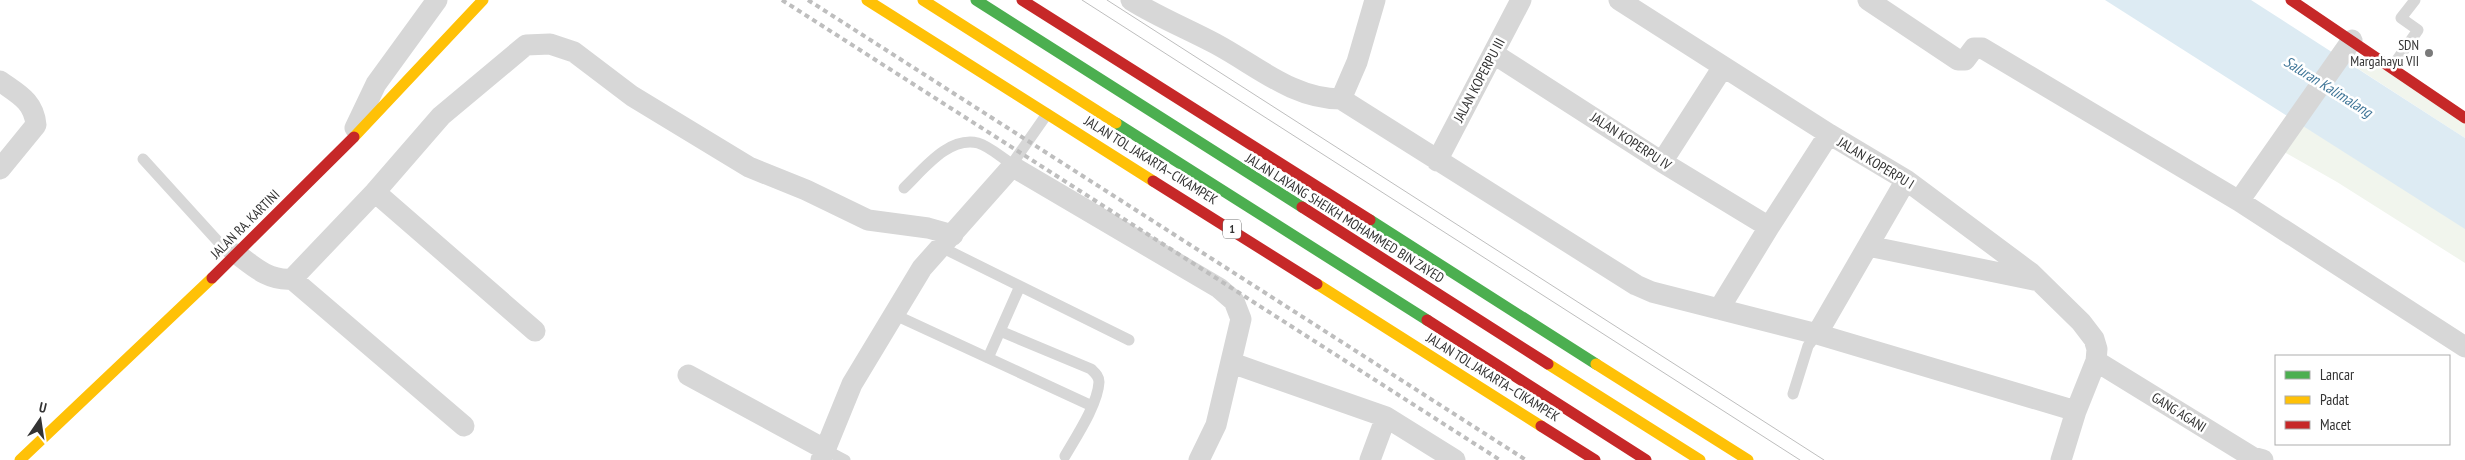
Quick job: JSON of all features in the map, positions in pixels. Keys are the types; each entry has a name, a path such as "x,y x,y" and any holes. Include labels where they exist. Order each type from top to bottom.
{"main road":[{"name":"JALAN RA. KARTINI","path":"20,460 235,256 348,143 483,0"},
{"name":"JALAN TOL JAKARTA–CIKAMPEK","path":"867,0 1595,460"},
{"name":"1","path":"923,0 1646,460"},
{"name":"JALAN LAYANG SHEIKH MOHAMMED BIN ZAYED","path":"976,0 1700,460"},
{"path":"1022,0 1748,460"},
{"path":"2291,0 2349,43 2392,67 2465,118"}],"street":[{"path":"348,143 376,84 437,0"},
{"path":"1131,0 1218,45 1275,80 1320,99 1341,99 1636,285 1652,292 1817,334 2076,411"},
{"path":"1341,99 1357,62 1375,0"},
{"name":"JALAN KOPERPU III","path":"1437,160 1521,0"},
{"name":"JALAN KOPERPU I","path":"1619,0 1829,134 1906,180 1986,237 2040,282 2081,322 2094,339 2097,349 2096,361"},
{"path":"1868,0 1958,60 1965,60 1974,48 1982,48 2239,201 2465,347"},
{"path":"2239,201 2349,43"},
{"path":"235,256 279,280 292,279 375,192 441,116 526,45 550,44 574,52 632,96 748,168 806,190 868,220 892,222 947,241"},
{"name":"JALAN KOPERPU IV","path":"1494,54 1662,162 1769,227"},
{"path":"1662,162 1723,67"},
{"path":"0,81 29,103 35,112 36,125 0,169"},
{"path":"1720,310 1769,227 1829,134"},
{"path":"688,375 823,455 852,384 922,268 1012,166 1219,288 1234,301 1241,319 1232,364 1216,425 1199,460"},
{"path":"1817,334 1906,180"},
{"path":"375,192 535,331"},
{"path":"1868,246 2040,282"},
{"path":"292,279 464,426"},
{"path":"2062,460 2076,411 2096,361"},
{"name":"GANG AGANI","path":"2096,361 2255,459"},
{"path":"1232,364 1386,417 1455,460"},
{"path":"1370,460 1386,417"}],"lane":[{"path":"2392,67 2418,30 2401,18 2416,0"},
{"path":"904,188 934,159 958,143 979,143 1012,166 1048,113"},
{"path":"143,159 235,256"},
{"path":"947,241 1020,286 1129,340"},
{"path":"988,358 1020,286"},
{"path":"893,314 1092,406"},
{"path":"1000,332 1091,369 1098,375 1099,382 1092,406 1066,456"},
{"path":"1793,394 1808,346 1817,334"},
{"path":"823,455 845,460"}],"shaded area":[{"path":"2346,47 2465,118 2465,138 2340,57"},
{"path":"2296,121 2465,228 2465,263 2337,182 2277,148"}],"water":[{"name":"Saluran Kalimalang","path":"2105,0 2251,0 2465,138 2465,229"}],"tram line":[{"path":"1082,0 1800,460"},
{"path":"1107,0 1824,460"}],"railway":[{"path":"782,0 1500,460"},
{"path":"808,0 1526,460"}],"traffic: fast":[{"path":"976,0 1302,207"},
{"path":"1116,123 1427,320"},
{"path":"1370,220 1596,364"}],"traffic: slow":[{"path":"354,137 483,0"},
{"path":"867,0 1153,181"},
{"path":"923,0 1116,123"},
{"path":"20,460 212,278"},
{"path":"1317,284 1541,426"},
{"path":"1548,364 1700,460"},
{"path":"1596,364 1748,460"}],"traffic: jam":[{"path":"1022,0 1370,220"},
{"path":"2291,0 2465,118"},
{"path":"212,278 354,137"},
{"path":"1153,181 1317,284"},
{"path":"1302,207 1548,364"},
{"path":"1427,320 1646,460"},
{"path":"1541,426 1595,460"}],"place":[{"name":"SDN Margahayu VII","path":"2429,53"}]}
